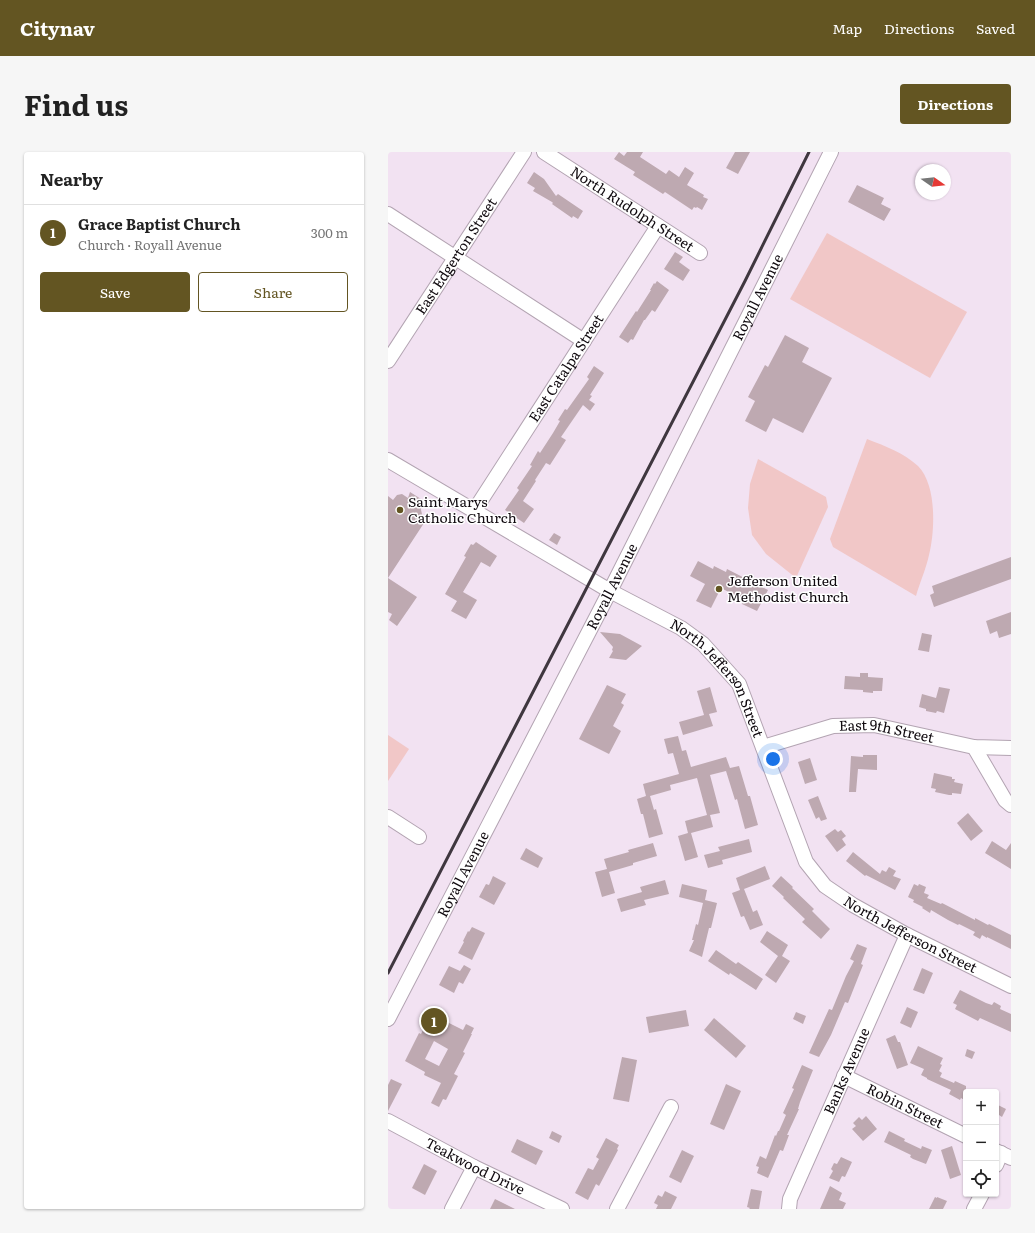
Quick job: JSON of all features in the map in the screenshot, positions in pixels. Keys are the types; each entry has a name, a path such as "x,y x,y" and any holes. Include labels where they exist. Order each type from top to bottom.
{"street":[{"name":"East Edgerton Street","path":"388,361 524,152"},
{"name":"North Rudolph Street","path":"544,152 700,253"},
{"name":"Royall Avenue","path":"388,1019 610,591 831,152"},
{"path":"388,214 584,341"},
{"name":"East Catalpa Street","path":"474,511 658,226"},
{"name":"North Jefferson Street","path":"388,460 610,591 682,628 703,644 739,684 806,862 826,886 854,905 908,935 1011,986"},
{"name":"East 9th Street","path":"763,747 833,726 874,725 974,748 1011,748"},
{"path":"974,748 1005,800 1011,805"},
{"path":"388,817 419,837"},
{"name":"Banks Avenue","path":"789,1209 790,1199 908,935"},
{"name":"Robin Street","path":"844,1076 963,1135"},
{"path":"617,1209 671,1107"},
{"name":"Teakwood Drive","path":"388,1122 562,1209"},
{"path":"452,1209 474,1166"},
{"path":"974,1209 980,1197"}],"shaded area":[{"path":"827,233 967,312 930,378 790,299"},
{"path":"867,439 894,450 913,461 924,474 929,485 933,509 931,545 928,560 916,596 833,547 830,539"},
{"path":"758,459 826,497 828,507 796,578 766,554 752,535 748,508 750,484"},
{"path":"388,735 409,749 388,781"}],"building":[{"path":"619,152 624,156 627,152 643,152 640,157 666,174 669,170 679,177 685,167 694,173 687,185 708,199 702,210 694,207 692,210 665,192 663,194 633,175 635,172 614,159"},
{"path":"735,152 750,152 738,174 726,168"},
{"path":"534,172 544,179 556,196 558,194 583,211 578,219 573,216 572,218 552,204 552,202 533,191 535,188 527,183"},
{"path":"857,185 884,198 881,204 891,209 884,221 848,202"},
{"path":"675,252 683,257 679,262 690,270 683,281 664,269"},
{"path":"657,281 669,290 655,312 652,310 644,320 633,340 631,339 628,343 619,337 636,311 637,312 654,283 655,284"},
{"path":"785,335 809,348 802,362 832,378 803,433 773,418 766,432 745,421 755,401 748,397 765,365 768,367"},
{"path":"594,366 604,373 590,395 592,396 589,400 595,404 590,411 583,405 561,437 566,440 550,465 546,463 535,480 536,481 523,501 534,509 524,523 505,510 519,490 517,488 532,466 530,465 538,451 540,453 560,421 558,420 565,409 567,410 589,379 587,377"},
{"path":"410,492 421,499 419,501 424,523 388,578 388,496 393,500 397,495 402,494 408,498"},
{"path":"554,533 561,537 557,545 549,540"},
{"path":"476,542 497,556 490,567 481,562 463,592 477,600 466,619 451,611 457,601 445,594 466,557 464,556 471,544 473,545"},
{"path":"1011,557 1011,579 934,607 930,595 934,593 932,586"},
{"path":"698,561 713,569 714,566 726,572 727,569 768,590 757,611 742,604 744,600 721,588 711,608 696,601 705,584 690,576"},
{"path":"388,578 417,597 397,626 389,620 392,614 388,612"},
{"path":"1011,612 1011,634 999,638 997,631 990,634 986,621"},
{"path":"600,632 620,634 642,646 626,660 609,658 613,651 613,647"},
{"path":"922,633 932,635 929,652 918,650"},
{"path":"860,673 868,673 868,677 883,678 882,691 873,691 873,693 863,692 863,690 844,689 845,676 860,677"},
{"path":"607,685 626,694 621,703 624,705 613,726 621,731 609,754 579,739"},
{"path":"710,687 717,712 709,714 713,726 683,735 679,722 704,715 697,691"},
{"path":"939,687 950,689 944,713 937,711 936,713 926,711 926,709 919,707 922,694 936,698"},
{"path":"678,736 682,751 686,750 691,767 726,757 730,768 739,766 748,796 750,796 758,825 745,829 737,799 735,800 726,771 710,775 720,813 710,815 713,827 691,833 698,857 685,861 678,836 688,833 685,821 707,815 697,778 670,785 671,790 650,796 654,810 656,809 663,834 649,838 643,814 641,814 637,799 646,796 643,784 679,774 673,753 668,754 664,739"},
{"path":"863,755 877,755 877,770 858,769 856,792 849,792 851,756 863,757"},
{"path":"810,758 817,780 805,784 798,762"},
{"path":"934,773 952,777 952,779 955,779 954,782 963,784 961,794 952,793 952,795 949,795 935,792 936,789 931,788"},
{"path":"818,796 827,819 821,821 819,817 816,819 808,800"},
{"path":"968,813 983,831 971,841 957,823"},
{"path":"835,829 838,832 841,830 846,836 842,839 846,845 837,852 825,836"},
{"path":"749,839 752,852 722,860 723,864 708,868 704,855 720,851 718,847"},
{"path":"992,841 1006,850 1011,843 1011,869 985,853"},
{"path":"653,843 657,856 609,872 615,893 602,897 595,872 607,869 604,859"},
{"path":"526,848 543,858 538,868 520,859"},
{"path":"853,852 880,874 882,870 886,872 889,867 896,871 893,876 901,879 895,890 866,875 865,876 846,861"},
{"path":"765,866 770,879 744,889 753,912 757,910 763,925 750,930 744,916 741,917 732,893 740,890 736,878"},
{"path":"493,876 506,883 494,905 479,897 486,884 489,885"},
{"path":"781,876 814,909 812,911 830,929 821,939 802,922 805,919 772,886"},
{"path":"665,880 669,894 644,900 646,905 621,912 617,899 642,892 640,887"},
{"path":"682,884 707,890 705,900 717,903 702,957 689,951 694,940 692,940 696,924 698,925 703,903 679,897"},
{"path":"914,884 918,886 919,884 926,887 924,893 929,895 927,898 941,904 942,903 975,920 975,918 1011,935 1011,949 982,935 980,939 973,935 975,932 948,920 931,910 930,913 922,908 923,907 913,902 914,900 908,897"},
{"path":"472,927 485,933 472,960 458,953 468,931 469,932"},
{"path":"767,931 788,945 782,956 790,961 776,983 765,975 778,956 760,942"},
{"path":"857,944 867,948 861,964 863,965 848,1003 845,1002 831,1035 819,1057 809,1053 829,1009 832,1010 854,961 850,959"},
{"path":"716,950 736,964 738,962 763,979 756,990 708,961"},
{"path":"464,965 471,969 463,984 459,982 454,993 439,985 449,966 460,971"},
{"path":"922,968 933,973 924,994 913,990"},
{"path":"960,990 986,1003 992,1005 994,1002 1001,1006 1000,1009 1011,1014 1011,1032 980,1018 978,1021 955,1009 957,1005 953,1003"},
{"path":"907,1007 918,1012 911,1028 900,1023"},
{"path":"686,1010 689,1026 649,1033 646,1017"},
{"path":"796,1012 806,1016 803,1024 793,1019"},
{"path":"431,1014 463,1030 466,1024 474,1028 463,1052 465,1053 454,1074 458,1076 446,1100 443,1099 439,1107 431,1103 441,1083 424,1075 425,1072 405,1061 419,1033 421,1034","holes":["434,1041 448,1049 439,1066 425,1059"]},
{"path":"714,1018 746,1046 736,1058 704,1030"},
{"path":"895,1035 898,1042 900,1042 908,1065 897,1069 886,1039"},
{"path":"918,1046 943,1058 940,1064 942,1065 939,1071 942,1073 940,1077 966,1086 966,1089 963,1089 963,1099 961,1098 960,1100 949,1094 951,1090 921,1075 924,1069 910,1063"},
{"path":"967,1049 975,1052 972,1059 965,1056"},
{"path":"622,1057 637,1060 629,1102 613,1099"},
{"path":"802,1065 813,1070 800,1102 799,1109 787,1135 789,1135 783,1151 780,1150 768,1178 757,1173 759,1167 756,1166 760,1156 766,1159 775,1135 776,1136 779,1131 786,1115 783,1113 794,1089 792,1088"},
{"path":"391,1079 402,1084 388,1111 388,1085"},
{"path":"726,1084 741,1091 724,1130 710,1124"},
{"path":"999,1106 1006,1109 1002,1117 999,1115"},
{"path":"866,1116 877,1129 863,1141 852,1129 856,1126 853,1123 859,1117 862,1120"},
{"path":"552,1131 562,1136 559,1143 549,1138"},
{"path":"889,1131 905,1139 904,1141 921,1149 922,1146 932,1150 926,1164 913,1159 910,1157 911,1155 884,1142"},
{"path":"606,1138 619,1145 618,1150 599,1186 596,1184 588,1200 575,1193 588,1168 593,1170 599,1159 596,1157"},
{"path":"517,1139 543,1151 536,1165 511,1152"},
{"path":"952,1146 961,1175 950,1179 941,1150"},
{"path":"682,1150 694,1156 681,1183 669,1177"},
{"path":"841,1157 852,1162 845,1177 842,1176 839,1182 829,1178 833,1171 831,1169 834,1163 837,1164"},
{"path":"424,1164 437,1171 425,1195 412,1188"},
{"path":"830,1186 842,1193 839,1200 846,1203 843,1209 820,1209"},
{"path":"751,1189 762,1191 759,1209 749,1209 750,1208 747,1207"},
{"path":"665,1191 677,1197 671,1209 656,1209 658,1205 654,1203 658,1195 662,1197"},
{"path":"935,1197 947,1201 943,1209 929,1209"},
{"path":"495,1199 515,1209 490,1209"}],"railway":[{"path":"388,973 745,281 809,152"}],"place":[{"name":"Saint Marys Catholic Church","path":"400,510"},
{"name":"Jefferson United Methodist Church","path":"719,589"},
{"name":"Grace Baptist Church","path":"434,1021"}]}
